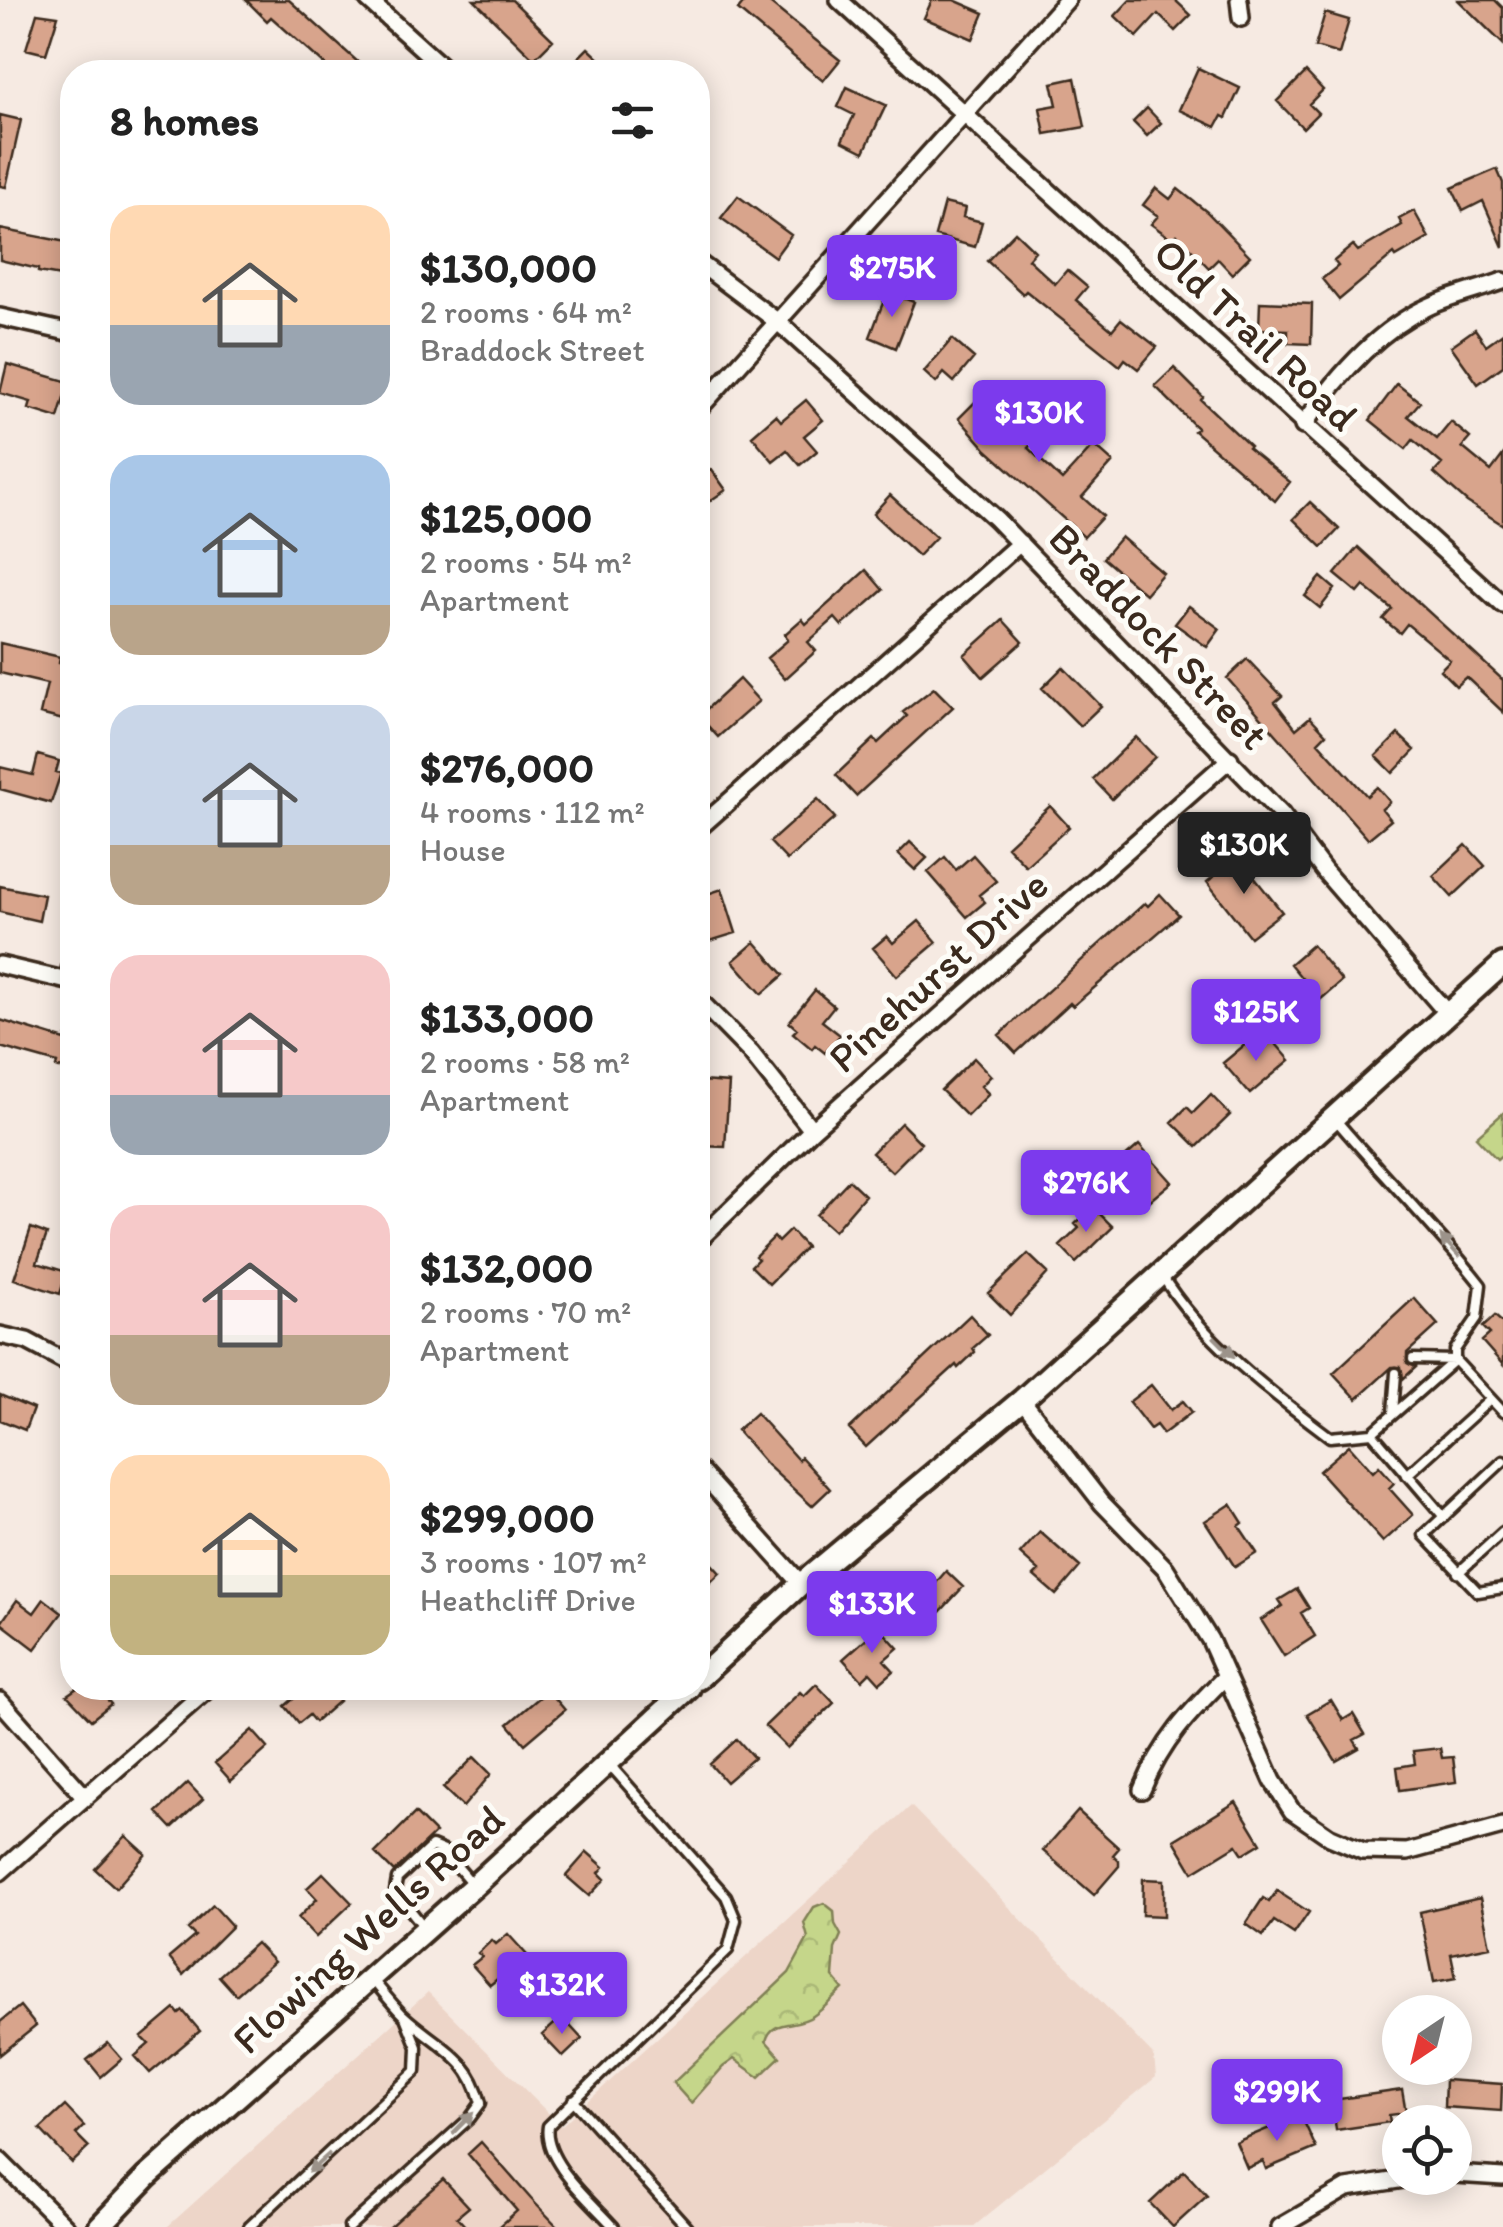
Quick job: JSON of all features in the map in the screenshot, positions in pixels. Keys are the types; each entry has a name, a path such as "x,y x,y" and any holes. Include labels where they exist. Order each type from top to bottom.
{"main road":[{"path":"710,1668 802,1584 1022,1400 1503,964"},
{"name":"Flowing Wells Road","path":"98,2227 147,2176 474,1886 675,1700"}],"street":[{"path":"368,0 435,60"},
{"name":"Old Trail Road","path":"838,0 1503,606"},
{"path":"710,397 1066,0"},
{"path":"1239,0 1242,18"},
{"name":"Braddock Street","path":"710,271 778,322 893,422 1020,544 1282,814 1326,872 1447,1013"},
{"path":"1303,426 1334,381 1400,322 1429,306 1503,282"},
{"path":"0,317 60,330"},
{"path":"710,817 1020,544"},
{"name":"Pinehurst Drive","path":"710,1230 812,1130 1230,759"},
{"path":"0,965 60,979"},
{"path":"710,1011 752,1052 812,1130"},
{"path":"0,1335 27,1342 60,1359"},
{"path":"1022,1400 1102,1503 1166,1570 1210,1640 1273,1781 1292,1810 1330,1837 1363,1851 1407,1852 1503,1826"},
{"path":"710,1482 802,1584"},
{"path":"1142,1790 1176,1726 1226,1676"},
{"path":"0,1700 85,1797"},
{"path":"0,1872 196,1700"},
{"path":"0,2161 66,2227"},
{"path":"1472,2175 1503,2176"},
{"path":"1280,2227 1347,2188 1382,2183"}],"lane":[{"path":"1333,1117 1482,1285 1478,1318 1455,1350 1455,1360 1503,1412"},
{"path":"1161,1274 1172,1292 1226,1351 1330,1437 1372,1433 1455,1360"},
{"path":"1413,1359 1455,1360"},
{"path":"1392,1415 1396,1372"},
{"path":"1407,1475 1491,1399"},
{"path":"1372,1433 1444,1518"},
{"path":"1503,1461 1424,1534 1478,1592 1503,1588"},
{"path":"1458,1573 1503,1532"},
{"path":"608,1762 726,1896 736,1920 728,1950 548,2126 546,2140 550,2152 614,2227"},
{"path":"425,1928 395,1892 397,1879 432,1846 444,1851 474,1886"},
{"path":"349,2227 470,2118 481,2103 476,2083 461,2062 405,2017 371,1978"},
{"path":"249,2227 416,2071 417,2046 405,2017"},
{"path":"573,2100 687,2227"}],"shaded area":[{"path":"911,1806 1154,2056 1156,2077 973,2227 167,2227 428,1992 561,2126"}],"green space":[{"path":"1503,1113 1503,1154 1497,1159 1476,1137"},
{"path":"824,1903 834,1911 841,1935 835,1949 833,1977 843,1989 806,2020 773,2029 766,2041 780,2057 759,2077 734,2059 691,2103 673,2083 789,1973 808,1938 804,1923 814,1907"}],"building":[{"path":"246,0 289,0 356,60 319,60 271,17 267,21"},
{"path":"474,0 512,0 553,40 534,59"},
{"path":"746,0 766,0 840,60 823,81 738,10"},
{"path":"932,0 954,0 984,13 973,39 924,18"},
{"path":"1130,0 1175,0 1191,15 1175,31 1158,14 1137,37 1115,16"},
{"path":"1458,0 1495,0 1503,8 1503,44"},
{"path":"37,13 58,16 46,54 26,49"},
{"path":"1325,13 1349,20 1339,54 1315,47"},
{"path":"588,48 601,60 576,60"},
{"path":"1198,68 1240,88 1226,118 1222,116 1216,127 1179,110"},
{"path":"1306,72 1323,90 1309,104 1318,113 1303,128 1277,101"},
{"path":"1075,78 1085,127 1045,134 1040,108 1057,105 1052,83"},
{"path":"847,87 886,105 864,152 842,141 854,115 838,107"},
{"path":"1147,108 1161,123 1147,136 1133,122"},
{"path":"0,115 21,120 6,187 0,186"},
{"path":"1497,169 1503,183 1503,247 1483,201 1463,211 1452,188"},
{"path":"1156,188 1170,199 1178,189 1250,256 1232,274 1218,259 1209,268 1177,235 1173,240 1151,224 1158,216 1143,205"},
{"path":"738,196 791,235 775,257 721,218"},
{"path":"944,203 965,208 963,217 982,222 975,247 935,236"},
{"path":"1414,211 1429,238 1396,257 1394,254 1339,300 1322,279 1338,266 1334,261 1353,245 1358,251 1402,225 1399,219"},
{"path":"0,229 60,241 60,276 0,260"},
{"path":"1015,232 1035,251 1028,259 1055,284 1067,270 1087,287 1076,300 1112,330 1121,319 1157,347 1138,369 1125,359 1120,366 1026,291 1023,294 987,261"},
{"path":"887,292 914,302 896,348 870,337"},
{"path":"1260,302 1312,304 1311,344 1288,343 1288,330 1259,329"},
{"path":"1475,329 1486,345 1503,333 1503,366 1478,384 1451,346"},
{"path":"952,339 974,358 954,382 944,373 936,383 924,372"},
{"path":"7,364 60,379 58,418 29,409 31,402 0,393"},
{"path":"1174,368 1248,448 1290,482 1275,501 1194,431 1197,428 1155,386"},
{"path":"1397,384 1420,402 1408,416 1437,439 1451,422 1470,438 1462,447 1491,471 1503,455 1503,525 1467,502 1434,473 1442,464 1413,440 1406,449 1370,420"},
{"path":"978,399 1000,420 1006,413 1019,425 1026,418 1042,433 1028,448 1062,480 1094,445 1113,462 1082,497 1103,516 1084,537 987,450 959,418"},
{"path":"806,400 823,420 804,436 817,451 800,465 787,450 773,461 752,436 776,415 781,421"},
{"path":"710,470 726,490 710,501"},
{"path":"890,495 936,537 918,556 873,514"},
{"path":"1310,502 1339,529 1322,547 1293,519"},
{"path":"1121,537 1163,573 1145,594 1103,558"},
{"path":"1358,547 1503,680 1503,712 1466,677 1456,686 1440,670 1450,660 1407,624 1400,633 1383,619 1392,609 1364,586 1358,593 1335,574"},
{"path":"866,570 883,590 842,626 835,618 808,642 816,651 785,679 767,658 788,640 785,634 802,619 806,624"},
{"path":"1321,577 1335,589 1320,608 1305,596"},
{"path":"1189,606 1220,629 1207,647 1175,624"},
{"path":"1003,620 1023,642 983,677 964,655"},
{"path":"0,643 60,657 60,719 40,714 47,684 0,673"},
{"path":"1247,659 1282,696 1275,702 1296,729 1310,717 1326,734 1318,742 1367,796 1377,787 1390,802 1382,809 1391,820 1368,839 1227,678"},
{"path":"1063,667 1101,706 1080,726 1042,688"},
{"path":"739,679 759,701 718,737 710,728 710,706"},
{"path":"934,688 953,707 856,796 836,775 874,739 878,743 907,716 903,712"},
{"path":"1398,734 1415,750 1393,773 1376,756"},
{"path":"1136,737 1155,757 1112,799 1093,779"},
{"path":"38,755 59,761 56,772 60,776 51,803 0,789 0,767 33,775"},
{"path":"818,799 835,818 787,860 770,842"},
{"path":"1050,806 1069,827 1026,866 1007,846"},
{"path":"910,842 927,858 915,870 898,854"},
{"path":"1466,845 1485,866 1452,897 1433,876"},
{"path":"973,855 996,881 979,895 985,902 967,917 928,872 945,857 956,870"},
{"path":"1238,857 1282,912 1250,937 1207,882"},
{"path":"0,886 44,895 39,921 0,912"},
{"path":"722,889 736,933 710,941 710,893"},
{"path":"1160,894 1179,915 1073,1006 1070,1003 1016,1053 999,1035 1145,903 1148,906"},
{"path":"919,921 937,942 897,976 873,948 887,936 893,943"},
{"path":"755,942 784,975 762,994 733,961"},
{"path":"1312,945 1342,981 1320,1000 1290,964"},
{"path":"815,990 834,1006 822,1021 840,1035 825,1053 815,1045 812,1049 793,1033 797,1029 789,1022"},
{"path":"0,1020 60,1038 60,1068 57,1063 0,1047"},
{"path":"1271,1038 1290,1060 1250,1094 1223,1063 1248,1042 1255,1051"},
{"path":"974,1058 991,1076 981,1086 989,1094 967,1116 941,1090"},
{"path":"710,1082 729,1083 725,1147 710,1146"},
{"path":"1211,1095 1230,1115 1197,1147 1172,1122 1187,1107 1193,1113"},
{"path":"901,1123 921,1143 892,1172 872,1153"},
{"path":"1139,1145 1172,1182 1147,1203 1116,1165"},
{"path":"849,1180 865,1195 834,1231 816,1215"},
{"path":"1093,1207 1113,1227 1076,1263 1060,1246"},
{"path":"31,1228 47,1234 37,1263 60,1270 60,1294 14,1279"},
{"path":"790,1230 806,1247 769,1284 751,1266 758,1259 755,1256 774,1237 778,1242"},
{"path":"1028,1254 1048,1273 1010,1315 988,1293"},
{"path":"1414,1298 1438,1325 1407,1353 1407,1363 1416,1367 1403,1379 1401,1367 1392,1367 1357,1399 1333,1373"},
{"path":"970,1315 988,1335 973,1348 975,1352 866,1447 849,1429"},
{"path":"1495,1316 1503,1323 1503,1365 1482,1341 1490,1334 1483,1327"},
{"path":"1151,1385 1171,1410 1183,1401 1192,1412 1163,1434 1156,1425 1150,1429 1129,1402"},
{"path":"0,1395 33,1409 25,1430 0,1420"},
{"path":"756,1413 830,1489 812,1506 767,1465 737,1430"},
{"path":"1349,1445 1373,1472 1379,1466 1394,1483 1389,1488 1413,1515 1383,1542 1319,1471"},
{"path":"1231,1504 1243,1523 1239,1526 1257,1553 1235,1567 1205,1521"},
{"path":"1040,1532 1080,1567 1056,1595 1034,1576 1039,1571 1020,1554"},
{"path":"710,1562 720,1573 710,1583"},
{"path":"946,1571 963,1587 928,1625 904,1603 927,1579 934,1585"},
{"path":"1297,1589 1309,1608 1301,1613 1315,1636 1284,1656 1261,1620 1283,1606 1279,1600"},
{"path":"44,1599 60,1611 35,1649 1,1623 17,1600 34,1613"},
{"path":"879,1627 898,1648 884,1660 894,1671 880,1683 870,1672 862,1680 843,1659"},
{"path":"816,1684 834,1703 787,1748 765,1726 800,1692 804,1696"},
{"path":"72,1700 108,1700 111,1704 91,1720"},
{"path":"292,1700 339,1701 315,1722 309,1715 299,1723 285,1706"},
{"path":"536,1700 556,1700 565,1710 525,1744 508,1724"},
{"path":"1331,1700 1343,1720 1353,1714 1365,1734 1354,1740 1359,1748 1336,1761 1307,1714"},
{"path":"252,1730 268,1748 231,1781 215,1763"},
{"path":"737,1739 754,1758 726,1782 710,1764"},
{"path":"1440,1748 1442,1758 1453,1757 1456,1782 1400,1790 1397,1767 1415,1764 1413,1751"},
{"path":"474,1757 491,1774 463,1807 443,1788"},
{"path":"188,1783 203,1799 172,1828 157,1812"},
{"path":"1236,1802 1261,1843 1243,1854 1237,1845 1193,1872 1174,1840"},
{"path":"1078,1811 1119,1848 1113,1855 1119,1866 1094,1895 1043,1851"},
{"path":"415,1813 435,1833 394,1872 375,1853"},
{"path":"126,1836 146,1854 116,1888 95,1869"},
{"path":"587,1852 604,1867 599,1873 605,1879 589,1896 566,1876"},
{"path":"323,1873 352,1903 316,1937 298,1918 317,1899 307,1888"},
{"path":"1143,1879 1164,1880 1164,1916 1142,1915"},
{"path":"1277,1891 1309,1912 1294,1934 1274,1921 1263,1936 1246,1924 1263,1898 1269,1902"},
{"path":"1480,1898 1490,1946 1451,1954 1456,1978 1434,1982 1420,1912"},
{"path":"213,1905 232,1926 183,1975 169,1958 195,1936 188,1929"},
{"path":"508,1934 527,1955 490,1985 472,1965 492,1940 496,1944"},
{"path":"256,1943 274,1962 236,1995 219,1976"},
{"path":"550,1965 586,2005 573,2016 549,1989 544,1994 532,1980"},
{"path":"20,2006 36,2026 0,2055 0,2022"},
{"path":"175,2009 179,2014 183,2011 200,2031 150,2073 135,2056 149,2044 142,2037"},
{"path":"562,2017 582,2039 563,2057 542,2035"},
{"path":"108,2043 122,2059 101,2077 87,2060"},
{"path":"1502,2084 1501,2111 1444,2105 1445,2085"},
{"path":"1402,2090 1405,2105 1382,2105 1382,2123 1336,2130 1332,2100"},
{"path":"65,2106 84,2126 76,2134 89,2147 72,2163 40,2129"},
{"path":"1301,2115 1316,2148 1266,2169 1263,2161 1247,2168 1236,2142"},
{"path":"481,2142 558,2227 499,2227 517,2211 468,2154"},
{"path":"1184,2171 1207,2196 1173,2227 1150,2203"},
{"path":"443,2179 469,2207 457,2217 466,2227 389,2227"}]}
